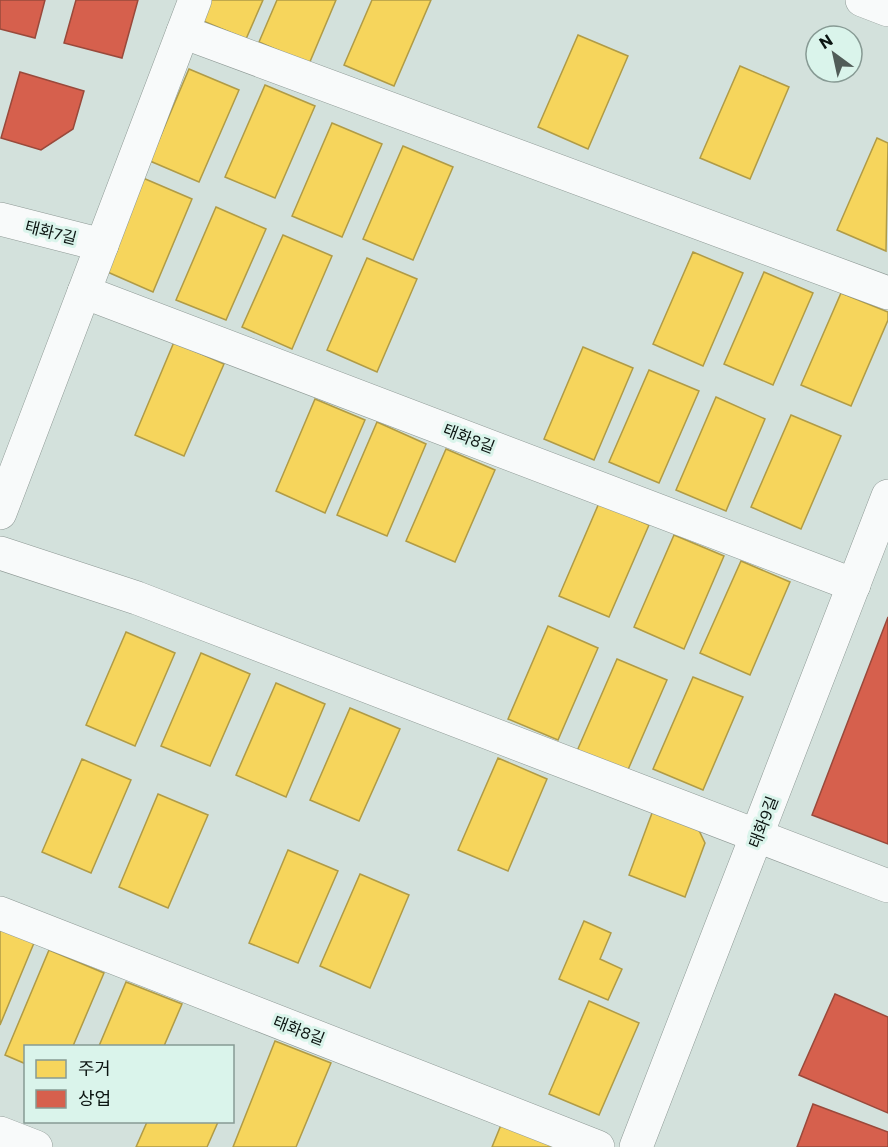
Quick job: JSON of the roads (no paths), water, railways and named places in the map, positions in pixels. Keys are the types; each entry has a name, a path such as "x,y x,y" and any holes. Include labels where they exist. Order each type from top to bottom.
{"street":[{"path":"0,513 195,0"},
{"path":"862,0 888,10"},
{"path":"183,32 888,293"},
{"name":"태화7길","path":"0,219 102,245"},
{"name":"태화8길","path":"84,292 854,585"},
{"name":"태화9길","path":"636,1147 888,496"},
{"path":"0,553 137,598 888,886"},
{"name":"태화8길","path":"0,913 598,1147"},
{"path":"0,1133 36,1147"}]}
